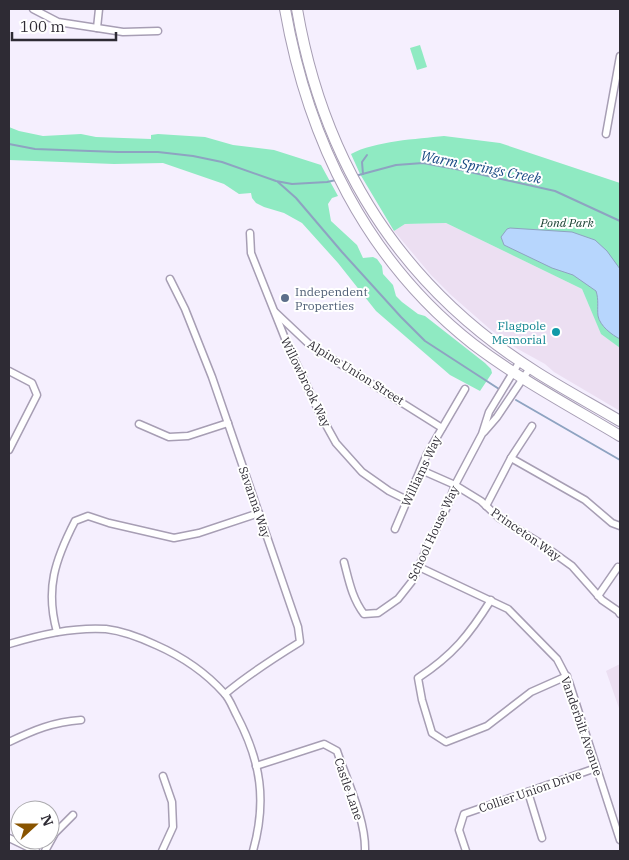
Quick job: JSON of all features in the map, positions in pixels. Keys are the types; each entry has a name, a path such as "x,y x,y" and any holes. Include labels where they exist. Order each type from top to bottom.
{"main road":[{"path":"285,9 301,83 311,114 332,164 375,239 414,290 472,343 523,378 620,436"},
{"path":"297,9 313,80 330,129 358,190 393,244 450,306 520,361 620,421"}],"street":[{"path":"33,9 58,22 123,32 158,31"},
{"path":"97,28 99,9"},
{"path":"606,134 620,56"},
{"name":"Willowbrook Way","path":"250,233 251,253 288,346 336,443 362,472 389,491 408,500"},
{"name":"Savanna Way","path":"170,279 188,317 212,377 298,627 300,642 266,662 225,694"},
{"name":"Alpine Union Street","path":"274,311 310,345 442,428"},
{"name":"School House Way","path":"344,562 356,604 364,614 378,613 398,599 413,580 447,507 454,485 482,434 490,412 520,361"},
{"name":"School House Way","path":"482,434 497,417 530,368"},
{"path":"9,371 32,383 38,395 9,450"},
{"name":"Williams Way","path":"395,528 427,454 465,389"},
{"path":"139,424 169,437 188,436 228,423"},
{"path":"486,506 511,458 532,426"},
{"path":"511,458 585,500 612,523 620,526"},
{"name":"Princeton Way","path":"420,470 454,485 486,506 499,518 540,543 572,566 598,596 620,614"},
{"path":"57,632 52,617 50,592 56,565 75,522 88,516 108,523 174,538 199,533 259,513"},
{"name":"Vanderbilt Avenue","path":"419,566 508,609 530,629 557,659 566,676 620,840"},
{"path":"598,596 618,567"},
{"path":"491,600 477,623 456,649 441,663 418,678 422,700 432,733 446,742 487,726 531,692 566,676"},
{"path":"9,644 57,632 107,630 139,638 170,651 203,673 225,694 242,725 254,757 261,793 260,827 253,851"},
{"path":"9,742 59,722 81,720"},
{"name":"Castle Lane","path":"256,766 324,744 337,751 361,822 365,839 365,851"},
{"name":"Collier Union Drive","path":"466,851 459,830 464,814 596,768"},
{"path":"162,851 173,827 172,802 163,776"},
{"path":"528,792 542,838"},
{"path":"45,851 56,832 72,816"},
{"path":"9,838 36,851"}],"shaded area":[{"path":"446,223 582,289 601,333 620,348 620,411 554,372 545,364 516,348 491,330 431,275 394,231 405,224"},
{"path":"620,664 620,711 606,671"}],"green space":[{"path":"420,45 427,67 417,70 410,48"},
{"path":"9,127 43,136 81,134 96,137 151,139 151,135 158,134 205,137 233,145 274,150 321,165 338,196 332,198 328,204 331,221 357,245 363,258 373,257 377,259 382,266 383,274 393,285 396,296 402,302 418,314 425,316 485,363 492,373 480,391 450,375 376,311 338,263 302,223 284,213 256,203 251,193 239,194 224,184 163,163 114,164 9,160"},
{"name":"Pond Park","path":"444,136 500,143 620,183 620,348 601,334 582,289 446,223 405,224 394,231 360,174 351,154 384,143"}],"water":[{"path":"510,228 572,232 595,240 607,251 620,269 620,339 607,330 599,320 596,291 573,275 552,268 504,245 501,237"}],"waterway":[{"name":"Warm Springs Creek","path":"9,144 35,149 158,152 193,156 222,162 276,181 292,184 336,180"},
{"path":"363,174 362,162 367,155"},
{"name":"Warm Springs Creek","path":"355,176 396,165 423,163 555,191 620,221"},
{"path":"278,182 296,198 342,252 425,341 499,389"},
{"path":"516,400 620,460"}],"place":[{"name":"Independent Properties","path":"285,298"},
{"name":"Flagpole Memorial","path":"556,332"}]}
